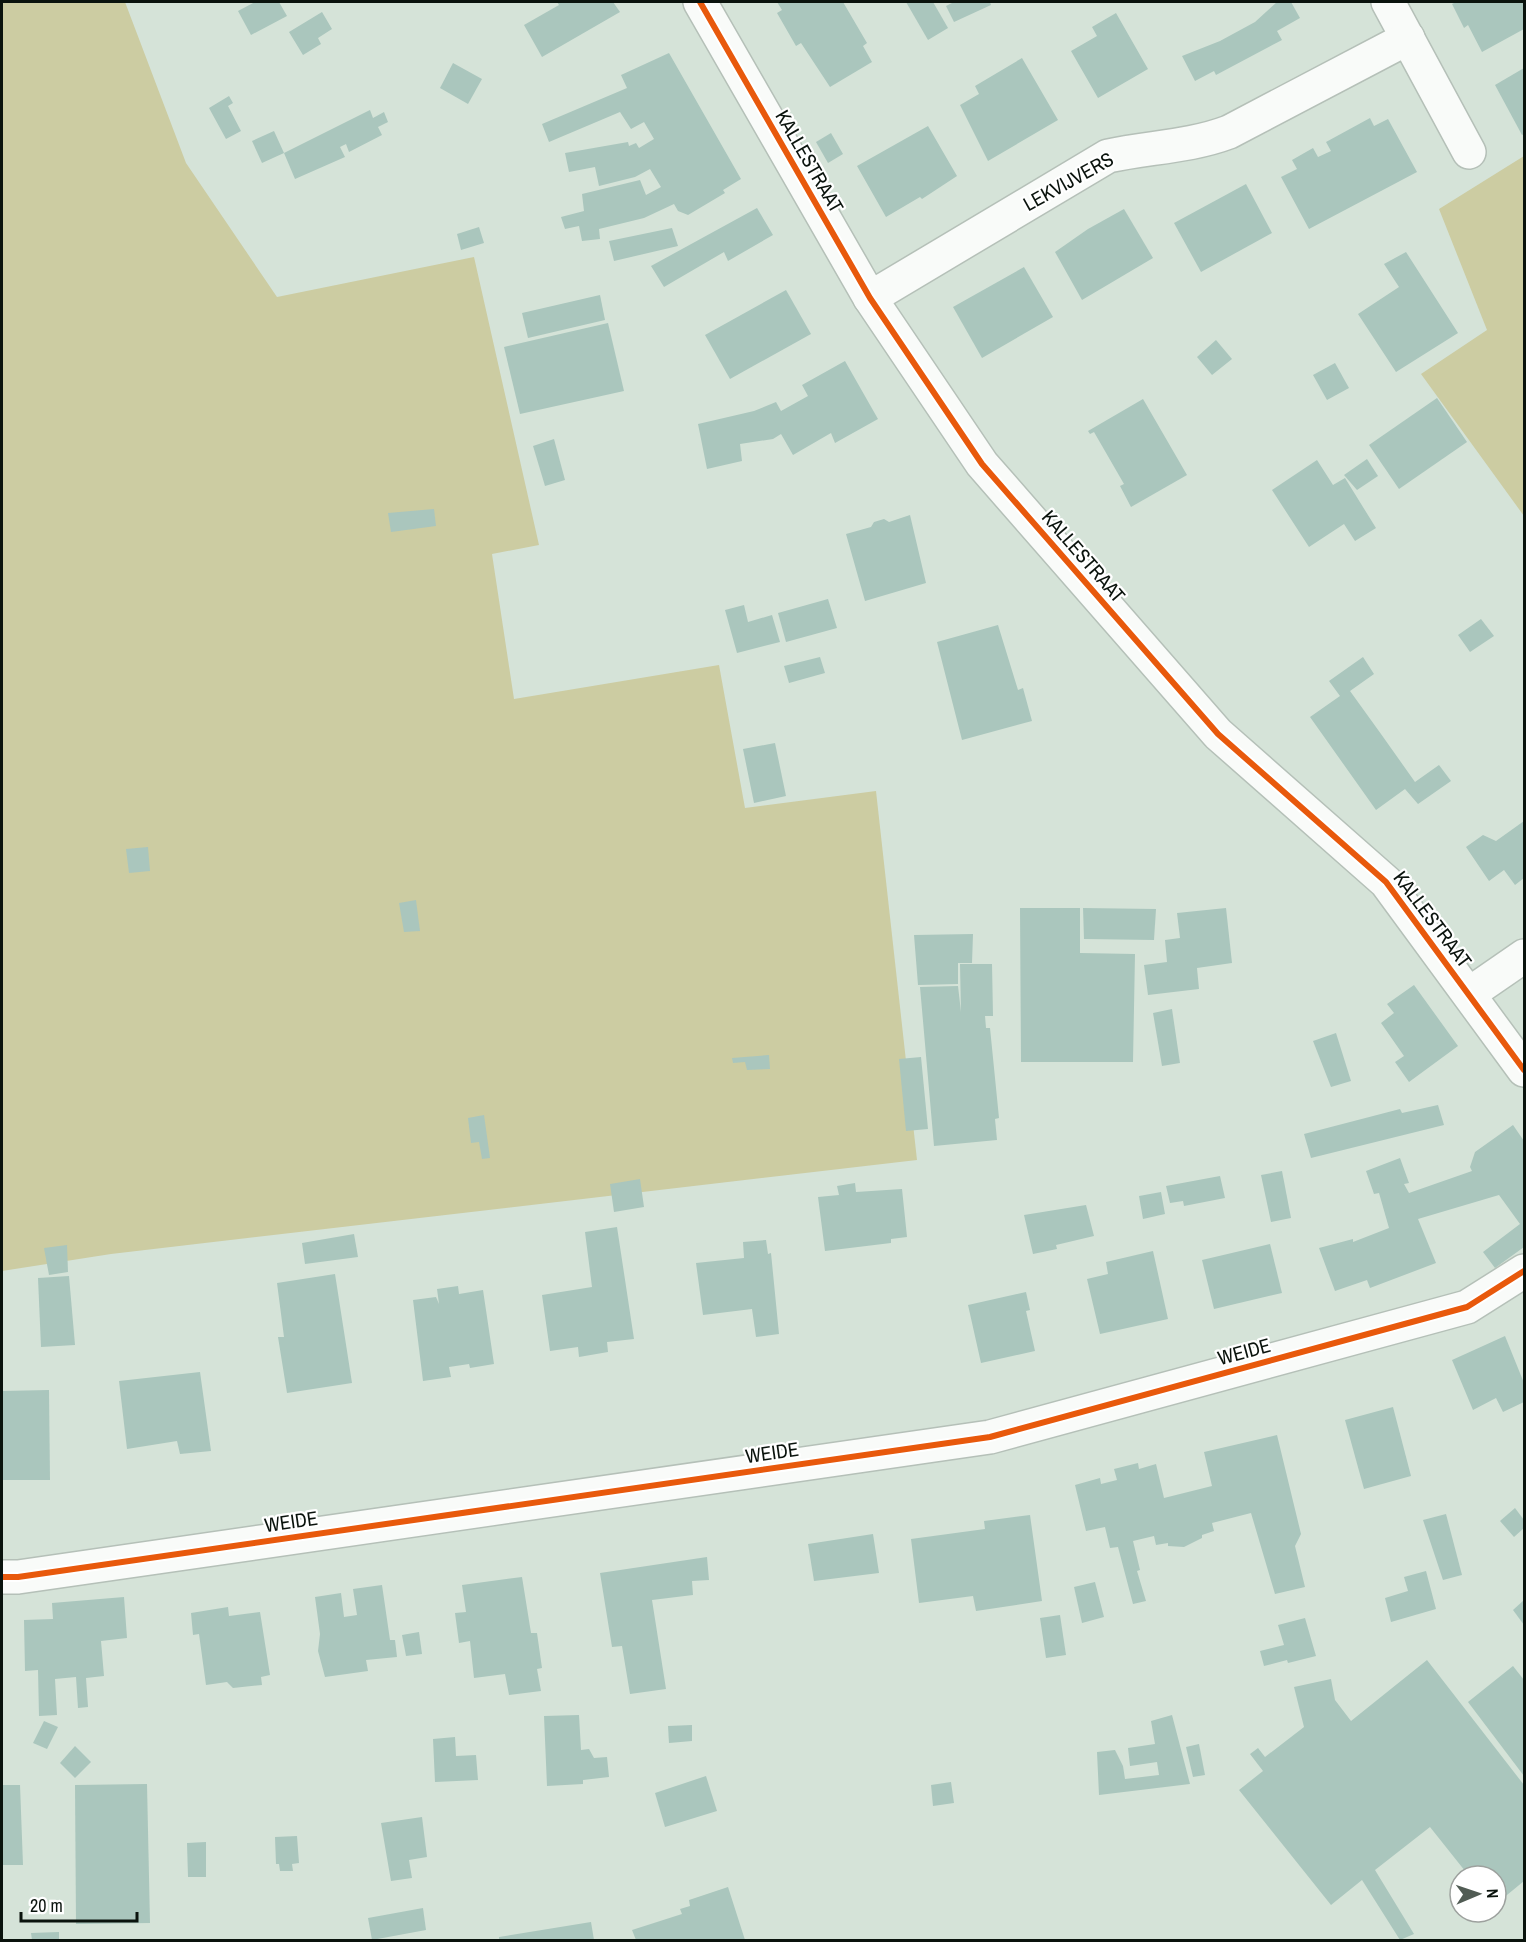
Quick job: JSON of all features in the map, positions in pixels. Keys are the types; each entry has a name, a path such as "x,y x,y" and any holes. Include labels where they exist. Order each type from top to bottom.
{"street":[{"name":"KALLESTRAAT","path":"700,2 870,298 982,464 1218,734 1386,882 1524,1070"},
{"path":"1388,2 1469,152"},
{"name":"LEKVIJVERS","path":"870,298 1108,156 1140,149 1201,143 1229,132 1408,38"},
{"path":"1469,994 1524,956"},
{"name":"WEIDE","path":"2,1577 30,1575 990,1437 1467,1307 1524,1271"}],"green space":[{"path":"2,2 125,2 186,163 277,297 474,257 539,545 492,554 514,699 719,665 745,808 876,791 917,1160 111,1254 2,1271"},
{"path":"1524,156 1524,516 1421,374 1487,330 1439,209"}],"building":[{"path":"255,2 279,2 287,16 251,35 238,11"},
{"path":"557,2 613,2 620,12 542,57 524,25 559,5"},
{"path":"777,2 843,2 867,43 863,46 872,62 830,87 801,43 796,46 777,13 782,10"},
{"path":"906,2 933,2 948,28 928,40"},
{"path":"954,2 990,2 991,5 954,22 946,6"},
{"path":"1277,2 1291,2 1300,18 1277,31 1282,40 1216,75 1214,71 1195,81 1182,56 1220,41 1255,22"},
{"path":"1456,2 1524,2 1524,29 1482,52 1468,25 1464,28 1452,4"},
{"path":"322,12 332,29 318,38 321,44 303,55 289,32"},
{"path":"1116,13 1148,69 1098,98 1071,51 1097,36 1092,27"},
{"path":"669,53 741,179 723,190 725,193 688,215 678,211 674,204 644,218 599,229 600,239 582,241 579,226 565,229 561,217 584,211 582,194 640,180 646,195 661,187 650,169 635,177 599,186 595,167 569,172 565,153 628,142 629,146 636,143 639,148 654,139 644,122 631,129 620,112 549,142 542,124 627,88 621,75"},
{"path":"1022,58 1058,120 988,161 960,105 979,94 975,86"},
{"path":"453,63 482,79 468,104 440,88"},
{"path":"1524,68 1524,134 1522,135 1495,85"},
{"path":"229,96 233,103 228,106 241,131 226,139 209,108"},
{"path":"370,110 373,118 384,112 388,122 378,127 382,135 349,152 346,144 340,147 345,157 295,179 284,153"},
{"path":"1370,118 1374,126 1388,119 1417,172 1309,229 1281,177 1297,169 1292,160 1313,148 1318,157 1331,151 1326,142"},
{"path":"928,126 957,176 922,199 920,197 886,217 857,166"},
{"path":"274,131 284,153 262,163 252,141"},
{"path":"831,133 843,154 828,163 816,142"},
{"path":"1246,184 1272,233 1201,272 1174,223"},
{"path":"757,208 773,235 728,261 724,252 664,287 651,266"},
{"path":"1124,209 1153,258 1082,300 1055,252 1088,229"},
{"path":"479,227 484,243 461,250 457,234"},
{"path":"672,228 678,246 614,261 609,241"},
{"path":"1406,252 1458,333 1396,372 1358,314 1399,287 1384,264"},
{"path":"1024,267 1053,317 982,358 953,307"},
{"path":"786,290 811,334 730,379 705,335"},
{"path":"600,295 605,320 528,338 522,313"},
{"path":"608,323 624,391 520,414 504,347"},
{"path":"1216,340 1232,359 1212,375 1197,357"},
{"path":"845,361 878,419 835,443 831,433 793,455 781,434 773,439 740,444 742,461 707,469 698,424 754,411 776,402 781,411 808,396 802,385"},
{"path":"1335,363 1349,388 1327,400 1313,375"},
{"path":"1437,398 1467,442 1399,489 1369,445"},
{"path":"1143,399 1187,475 1131,507 1120,486 1124,484 1094,432 1090,434 1088,431"},
{"path":"554,439 565,480 545,486 533,446"},
{"path":"1367,459 1378,476 1357,490 1344,475"},
{"path":"1317,460 1333,485 1345,478 1376,528 1355,541 1344,524 1309,547 1272,490"},
{"path":"434,509 436,526 391,532 388,513"},
{"path":"910,515 926,583 865,601 846,534 871,527 874,522 884,519 889,522"},
{"path":"828,599 837,628 786,642 778,613"},
{"path":"744,605 748,622 772,615 780,642 737,653 725,610"},
{"path":"1481,619 1494,636 1470,652 1458,635"},
{"path":"998,625 1018,690 1023,688 1032,721 962,740 937,642"},
{"path":"820,657 825,673 789,683 784,666"},
{"path":"1363,657 1374,674 1350,691 1415,782 1439,765 1451,781 1418,804 1405,789 1376,810 1310,717 1340,696 1329,681"},
{"path":"775,743 786,796 754,803 743,749"},
{"path":"1524,821 1524,878 1515,885 1504,870 1489,881 1466,847 1483,835 1496,841"},
{"path":"148,847 150,871 129,873 126,849"},
{"path":"416,900 420,931 404,932 399,903"},
{"path":"1020,908 1080,908 1080,953 1135,954 1133,1062 1021,1062"},
{"path":"1083,908 1156,909 1154,940 1084,939"},
{"path":"1226,908 1232,963 1197,968 1199,989 1148,995 1144,965 1167,962 1165,940 1180,938 1177,913"},
{"path":"973,934 972,963 958,963 958,984 918,985 914,935"},
{"path":"960,964 992,964 993,1016 985,1016 986,1028 990,1028 999,1118 995,1119 997,1140 934,1146 920,987 958,986 961,1012"},
{"path":"1414,985 1458,1046 1409,1082 1395,1062 1404,1056 1381,1023 1394,1013 1387,1004"},
{"path":"1172,1009 1180,1063 1162,1066 1153,1013"},
{"path":"1336,1033 1351,1081 1331,1087 1313,1041"},
{"path":"769,1055 770,1069 747,1070 745,1062 733,1063 732,1058"},
{"path":"921,1057 928,1129 906,1131 899,1059"},
{"path":"1438,1105 1444,1125 1311,1158 1304,1134 1400,1109 1402,1113"},
{"path":"484,1115 490,1158 482,1159 479,1142 471,1143 468,1118"},
{"path":"1513,1125 1524,1141 1524,1247 1495,1268 1483,1252 1520,1224 1499,1195 1418,1219 1436,1263 1370,1288 1367,1280 1335,1291 1319,1248 1353,1239 1353,1242 1389,1228 1379,1193 1374,1194 1366,1171 1400,1158 1409,1183 1404,1184 1409,1193 1472,1171 1470,1167 1475,1152"},
{"path":"1282,1171 1291,1218 1271,1222 1261,1175"},
{"path":"1220,1176 1225,1198 1184,1206 1183,1201 1170,1203 1166,1186"},
{"path":"640,1179 644,1207 614,1212 610,1184"},
{"path":"855,1183 856,1192 902,1189 907,1237 891,1239 891,1243 825,1251 818,1197 839,1195 837,1186"},
{"path":"1161,1192 1165,1214 1143,1219 1139,1196"},
{"path":"1086,1205 1094,1236 1056,1245 1057,1249 1033,1254 1024,1215"},
{"path":"617,1227 634,1339 607,1342 608,1352 579,1357 578,1347 550,1351 542,1295 592,1287 585,1232"},
{"path":"354,1234 358,1257 305,1264 302,1243"},
{"path":"766,1240 768,1254 771,1253 779,1334 756,1337 752,1309 703,1315 696,1263 744,1258 743,1242"},
{"path":"1270,1244 1282,1293 1214,1309 1202,1260"},
{"path":"67,1245 68,1272 49,1275 44,1248"},
{"path":"1153,1251 1168,1319 1100,1334 1087,1279 1108,1274 1106,1262"},
{"path":"335,1274 352,1383 287,1393 278,1337 284,1337 277,1283"},
{"path":"69,1276 75,1345 41,1347 38,1278"},
{"path":"458,1286 459,1294 483,1290 494,1364 470,1368 469,1364 449,1367 451,1377 423,1381 413,1300 436,1297 439,1304 437,1289"},
{"path":"1026,1292 1030,1310 1026,1311 1035,1351 981,1363 968,1305"},
{"path":"1505,1336 1524,1383 1524,1402 1503,1412 1496,1398 1473,1410 1452,1360"},
{"path":"200,1372 211,1451 180,1454 177,1441 127,1449 119,1381"},
{"path":"49,1390 50,1480 2,1480 2,1391"},
{"path":"1393,1407 1411,1476 1364,1489 1345,1420"},
{"path":"1277,1435 1301,1534 1295,1546 1305,1587 1275,1594 1251,1513 1212,1523 1214,1531 1202,1535 1202,1538 1184,1547 1168,1546 1168,1543 1156,1545 1154,1536 1133,1541 1140,1570 1137,1571 1146,1601 1133,1604 1118,1547 1110,1548 1105,1527 1086,1531 1075,1485 1100,1478 1101,1484 1117,1480 1114,1469 1138,1463 1139,1469 1156,1464 1164,1498 1212,1486 1204,1452"},
{"path":"1515,1508 1524,1520 1524,1528 1514,1537 1500,1521"},
{"path":"1446,1514 1462,1575 1443,1580 1423,1520"},
{"path":"1030,1515 1042,1601 976,1611 973,1596 919,1603 911,1539 985,1529 984,1521"},
{"path":"873,1534 879,1573 814,1581 808,1544"},
{"path":"707,1557 709,1580 692,1581 693,1595 652,1600 666,1689 630,1694 622,1646 612,1647 600,1573"},
{"path":"1426,1571 1436,1609 1391,1622 1385,1598 1408,1591 1404,1577"},
{"path":"522,1577 531,1633 537,1633 542,1668 537,1669 541,1691 509,1695 505,1674 474,1678 470,1641 459,1643 455,1613 466,1612 462,1585"},
{"path":"1095,1582 1104,1617 1082,1623 1074,1587"},
{"path":"382,1585 390,1640 395,1640 397,1657 366,1660 368,1671 325,1677 318,1651 320,1634 315,1597 341,1593 344,1617 357,1615 353,1589"},
{"path":"124,1597 127,1638 101,1641 104,1676 86,1678 88,1707 78,1708 76,1677 55,1679 57,1715 39,1716 38,1670 25,1671 24,1620 53,1619 52,1603"},
{"path":"1524,1600 1524,1625 1513,1610"},
{"path":"228,1607 229,1616 260,1612 270,1675 261,1677 262,1685 233,1688 227,1682 206,1685 199,1634 193,1635 191,1613"},
{"path":"1060,1615 1066,1655 1046,1658 1040,1618"},
{"path":"1305,1618 1316,1656 1264,1666 1260,1651 1284,1645 1278,1625"},
{"path":"419,1632 422,1654 406,1656 402,1635"},
{"path":"1427,1660 1524,1785 1524,1881 1508,1894 1508,1864 1459,1864 1430,1827 1375,1870 1414,1934 1400,1940 1362,1880 1331,1905 1239,1790 1263,1771 1250,1754 1258,1748 1265,1757 1304,1727 1294,1687 1331,1679 1335,1700 1351,1721"},
{"path":"1513,1666 1524,1680 1524,1776 1468,1702"},
{"path":"579,1715 581,1750 589,1749 594,1758 607,1757 609,1777 583,1780 583,1784 547,1786 544,1716"},
{"path":"1172,1715 1190,1784 1099,1795 1097,1752 1115,1750 1123,1766 1125,1779 1159,1775 1157,1762 1130,1766 1128,1748 1155,1744 1151,1721"},
{"path":"44,1721 58,1727 47,1749 33,1743"},
{"path":"692,1725 692,1741 669,1743 668,1726"},
{"path":"455,1737 456,1756 476,1755 478,1780 435,1782 433,1739"},
{"path":"1199,1744 1205,1775 1193,1777 1186,1747"},
{"path":"75,1746 91,1762 75,1778 60,1763"},
{"path":"706,1776 717,1811 665,1827 655,1793"},
{"path":"951,1782 954,1803 933,1806 931,1785"},
{"path":"147,1784 150,1923 76,1924 75,1785"},
{"path":"2,1785 20,1785 23,1865 2,1865"},
{"path":"422,1817 427,1857 409,1860 412,1878 391,1881 381,1823"},
{"path":"297,1836 299,1863 292,1864 293,1871 280,1871 279,1864 276,1864 275,1837"},
{"path":"206,1842 206,1877 188,1877 187,1843"},
{"path":"728,1887 745,1940 636,1940 632,1930 682,1914 680,1909 690,1906 689,1900"},
{"path":"423,1908 426,1930 372,1940 368,1918"},
{"path":"591,1922 594,1940 499,1940 499,1937"},
{"path":"59,1932 59,1940 32,1940 31,1933"}],"cycle path":[{"path":"700,2 870,298 982,464 1218,734 1386,882 1524,1070"},
{"path":"2,1577 18,1577 990,1437 1467,1307 1524,1271"}]}
